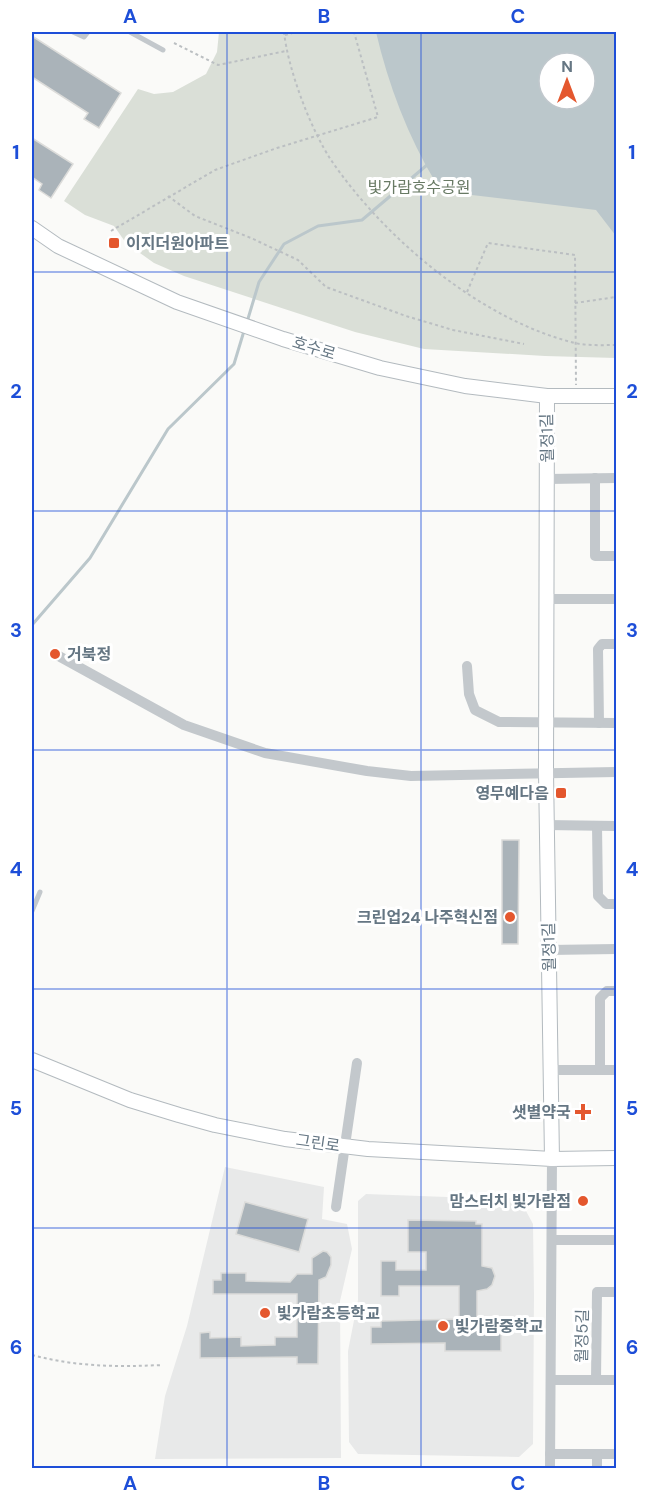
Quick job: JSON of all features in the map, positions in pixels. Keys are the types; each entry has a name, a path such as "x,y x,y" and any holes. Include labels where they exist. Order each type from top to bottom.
{"street":[{"name":"호수로","path":"32,228 58,246 177,302 284,339 380,368 465,386 547,396 616,396"},
{"name":"월정1길","path":"547,396 546,825 552,1159"},
{"path":"595,478 595,556 616,556"},
{"name":"월정1길","path":"548,479 616,478"},
{"path":"547,599 616,599"},
{"path":"599,723 598,650 602,644 616,644"},
{"path":"55,654 184,725 265,753 367,771 411,776 616,772"},
{"path":"466,666 469,694 475,710 499,722 616,723"},
{"path":"546,825 616,826"},
{"path":"597,826 598,896 606,904 616,904"},
{"path":"549,950 616,950"},
{"path":"600,1070 600,998 607,991 616,991"},
{"name":"그린로","path":"32,1060 130,1100 215,1125 285,1139 345,1147 552,1159 616,1158"},
{"path":"336,1207 357,1063"},
{"path":"549,1070 616,1070"},
{"name":"월정5길","path":"550,1468 552,1159"},
{"path":"552,1240 616,1240"},
{"name":"월정5길","path":"596,1380 597,1292 616,1292"},
{"name":"월정5길","path":"551,1380 616,1380"},
{"path":"550,1454 616,1454"},
{"path":"597,1455 597,1468"}],"lane":[{"path":"73,32 84,37 88,32"},
{"path":"130,32 163,50"},
{"path":"32,911 40,892"}],"path":[{"path":"296,32 284,34 286,51 303,101 319,136 330,158 356,192 394,233 424,261 467,293 515,323 575,343 616,345"},
{"path":"111,231 215,170 378,117 354,32"},
{"path":"174,42 218,65 286,51"},
{"path":"168,196 195,216 297,260 326,287 406,316 453,330 524,344"},
{"path":"467,293 488,243 575,255 576,396"},
{"path":"575,303 616,297"},
{"path":"32,1355 50,1360 106,1367 163,1365"}],"shaded area":[{"path":"376,32 616,32 616,236 596,210 472,195 436,183 408,129 393,90"},
{"name":"빛가람초등학교","path":"225,1167 324,1187 322,1219 347,1224 352,1249 340,1301 341,1458 155,1459 165,1396 187,1326"},
{"name":"빛가람중학교","path":"366,1194 519,1198 533,1224 534,1295 533,1444 519,1457 358,1454 349,1442 348,1351 358,1300 358,1201"}],"green space":[{"name":"빛가람호수공원","path":"219,32 616,32 616,358 424,349 355,332 184,276 154,263 126,243 114,226 85,215 64,201 138,89 154,94 173,92 206,74 217,52"}],"building":[{"path":"32,36 121,93 99,128 84,119 88,113 32,77"},
{"path":"32,138 73,164 51,198 39,190 42,184 32,177"},
{"path":"502,840 519,840 518,944 502,944"},
{"path":"245,1202 308,1219 299,1252 236,1234"},
{"path":"408,1220 476,1221 476,1224 482,1224 482,1266 492,1268 495,1276 492,1285 487,1289 477,1291 478,1326 501,1326 501,1351 445,1351 445,1343 371,1344 371,1327 381,1327 381,1321 459,1319 459,1286 399,1286 399,1296 381,1296 381,1261 396,1261 396,1270 426,1270 426,1252 408,1252"},
{"path":"323,1251 331,1257 331,1265 326,1277 319,1280 318,1364 297,1364 297,1357 200,1358 200,1333 210,1332 210,1338 241,1337 241,1346 275,1345 275,1337 297,1337 297,1294 213,1294 213,1280 221,1280 221,1273 246,1273 246,1281 290,1282 297,1274 312,1274 312,1258"}],"waterway":[{"path":"247,322 259,282 284,244 318,226 362,220 427,165"},
{"path":"32,625 90,558 168,429 234,364 244,331"}],"place":[{"name":"이지더원아파트","path":"114,243"},
{"name":"거북정","path":"55,654"},
{"name":"영무예다음","path":"561,793"},
{"name":"크린업24 나주혁신점","path":"510,917"},
{"name":"샛별약국","path":"583,1112"},
{"name":"맘스터치 빛가람점","path":"583,1201"},
{"name":"빛가람초등학교","path":"265,1313"},
{"name":"빛가람중학교","path":"443,1326"}]}
